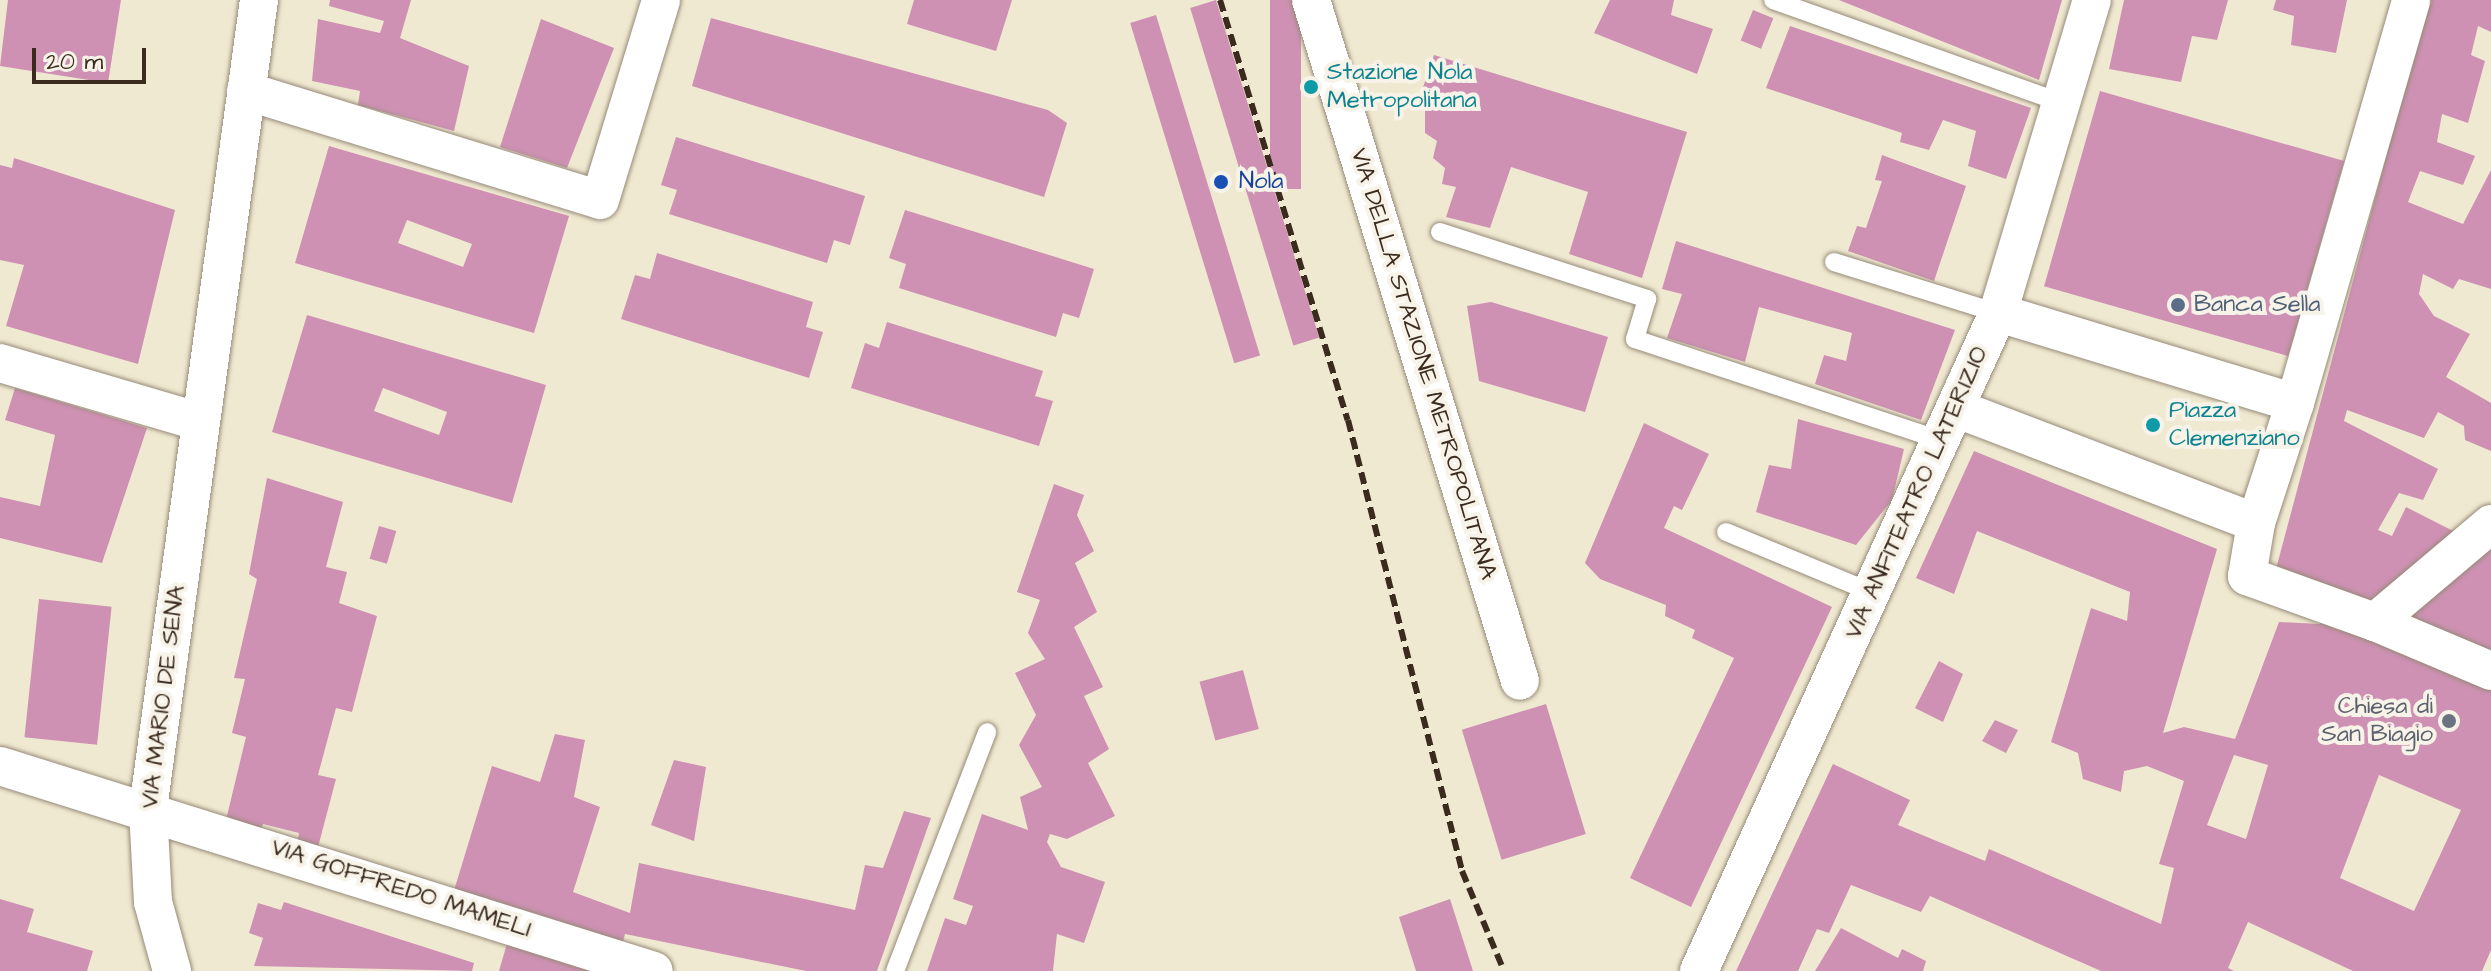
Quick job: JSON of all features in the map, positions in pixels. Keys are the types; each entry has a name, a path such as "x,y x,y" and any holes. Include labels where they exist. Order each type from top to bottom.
{"street":[{"name":"VIA MARIO DE SENA","path":"172,971 153,902 148,809 259,0"},
{"path":"246,91 600,200 661,0"},
{"name":"VIA DELLA STAZIONE METROPOLITANA","path":"1311,0 1520,681"},
{"name":"VIA ANFITEATRO LATERIZIO","path":"1699,971 1998,313 2065,104 2092,0"},
{"path":"2411,0 2295,403 2256,523 2247,576 2375,622 2491,671"},
{"path":"1998,313 2295,403"},
{"path":"0,363 201,422"},
{"path":"1948,424 2256,523"},
{"path":"2375,622 2491,524"},
{"name":"VIA GOFFREDO MAMELI","path":"0,766 148,809 654,971"}],"lane":[{"path":"1773,0 2065,104"},
{"path":"1440,232 1647,299 1635,339 1948,424"},
{"path":"1834,262 1998,313"},
{"path":"1726,532 1873,593"},
{"path":"895,971 987,732"}],"building":[{"path":"8,0 121,0 108,83 0,66"},
{"path":"330,0 411,0 400,38 469,66 454,131 358,105 360,91 312,81 318,19 380,33 384,21 329,6"},
{"path":"914,0 1012,0 996,51 907,24"},
{"path":"1216,0 1319,338 1293,345 1190,8"},
{"path":"1270,0 1301,0 1301,189 1270,189"},
{"path":"1610,0 1674,0 1671,15 1713,29 1697,74 1594,33"},
{"path":"1839,0 2062,0 2039,80"},
{"path":"2124,0 2228,0 2217,40 2192,36 2181,82 2109,69"},
{"path":"2276,0 2347,0 2336,53 2291,45 2294,16 2273,10"},
{"path":"2428,0 2491,0 2491,32 2478,26 2471,55 2485,61 2468,123 2442,114 2437,142 2475,156 2463,185 2420,171 2408,202 2463,224 2491,170 2491,289 2459,279 2453,289 2423,274 2419,294 2434,316 2470,334 2446,377 2491,403 2491,451 2465,440 2464,426 2438,412 2424,438 2347,410 2344,421 2438,469 2423,500 2399,493 2378,530 2392,536 2406,507 2463,536 2375,613 2276,569"},
{"path":"1753,10 1773,18 1761,49 1741,41"},
{"path":"1156,15 1260,355 1234,363 1130,23"},
{"path":"711,18 1048,110 1067,123 1044,197 692,86"},
{"path":"541,19 614,48 567,168 500,147"},
{"path":"1790,26 2031,108 2006,179 1968,166 1976,131 1943,120 1929,150 1900,142 1902,133 1766,88"},
{"path":"1434,55 1687,132 1642,278 1569,254 1588,192 1511,167 1490,228 1446,217 1456,187 1442,184 1445,168 1433,158 1437,141 1425,133 1425,106 1417,105"},
{"path":"2100,91 2344,161 2288,356 2044,286"},
{"path":"676,137 865,196 850,245 834,240 827,263 669,214 677,190 661,185"},
{"path":"329,146 569,216 534,333 295,263","holes":["407,220 472,244 463,267 398,243"]},
{"path":"1882,155 1966,186 1934,281 1848,251 1857,226 1866,228 1882,181 1875,180"},
{"path":"14,158 175,210 138,364 6,326 24,265 0,260 0,165 12,168"},
{"path":"905,210 1094,269 1079,318 1063,313 1056,337 899,288 906,264 889,258"},
{"path":"1676,241 1955,330 1921,420 1815,384 1824,355 1846,361 1852,333 1759,307 1745,362 1667,338 1682,294 1662,289"},
{"path":"657,253 813,302 806,327 823,332 809,378 621,319 635,275 650,279"},
{"path":"1491,302 1608,337 1585,412 1479,381 1467,306"},
{"path":"307,315 546,385 512,503 272,432","holes":["383,388 447,412 439,435 374,411"]},
{"path":"887,322 1043,371 1035,396 1053,401 1039,446 851,388 865,343 879,348"},
{"path":"15,388 147,428 102,563 0,538 0,497 40,506 55,435 5,420"},
{"path":"1798,419 1904,449 1892,500 1856,545 1756,512 1769,465 1791,469"},
{"path":"1644,423 1709,454 1682,510 1674,506 1664,528 1832,607 1691,907 1630,878 1734,658 1692,638 1695,630 1665,616 1666,605 1600,579 1585,563"},
{"path":"1974,451 2217,549 2163,733 2184,727 2235,739 2279,622 2320,624 2325,612 2491,681 2491,950 2482,971 2353,971 2248,922 2228,968 2234,971 2101,971 1930,896 1921,912 1851,885 1829,933 1817,929 1798,971 1736,971 1833,764 1910,800 1898,825 1985,861 1989,849 2161,924 2174,868 2159,864 2184,781 2147,766 2124,771 2121,792 2083,779 2078,753 2051,742 2091,608 2127,621 2130,592 1977,531 1954,594 1916,578","holes":["2234,755 2268,765 2246,839 2207,825","2379,775 2461,810 2414,911 2340,878"]},
{"path":"267,478 343,502 326,567 347,572 339,603 377,616 352,712 336,708 318,775 336,779 317,851 297,845 299,833 263,824 260,832 226,820 246,737 232,733 245,679 234,678 257,579 249,574"},
{"path":"1054,484 1084,495 1077,515 1094,551 1075,563 1097,612 1074,627 1103,687 1084,696 1109,749 1088,763 1115,816 1067,839 1050,834 1047,842 1061,867 1105,882 1084,943 1057,934 1053,971 927,971 945,918 966,925 973,906 953,899 982,814 1028,830 1020,797 1042,787 1019,745 1036,715 1015,673 1045,659 1028,633 1040,600 1017,592"},
{"path":"379,526 396,531 387,564 370,559"},
{"path":"2491,544 2491,664 2412,633 2411,608"},
{"path":"39,599 112,607 97,745 24,737"},
{"path":"1939,661 1963,674 1943,722 1915,708"},
{"path":"1243,670 1259,729 1215,741 1200,682"},
{"path":"1546,704 1586,834 1502,860 1462,730"},
{"path":"1995,720 2018,730 2006,753 1982,741"},
{"path":"555,734 585,740 574,797 600,807 573,892 630,913 639,863 855,910 865,865 883,868 904,811 931,818 877,971 806,971 625,934 621,949 452,897 492,766 540,782"},
{"path":"674,760 706,767 694,841 651,825"},
{"path":"0,899 34,909 27,932 93,951 87,971 0,971"},
{"path":"1450,899 1473,971 1416,971 1399,917"},
{"path":"284,902 474,963 472,971 254,966 263,938 249,933 258,903 281,910"},
{"path":"1841,928 1898,958 1902,949 1926,961 1923,971 1815,971"},
{"path":"508,940 599,971 499,971"}],"railway":[{"path":"1220,0 1348,420 1462,871 1504,971"}],"place":[{"name":"Stazione Nola Metropolitana","path":"1311,87"},
{"name":"Nola","path":"1221,182"},
{"name":"Banca Sella","path":"2178,305"},
{"name":"Piazza Clemenziano","path":"2153,425"},
{"name":"Chiesa di San Biagio","path":"2449,721"}]}
